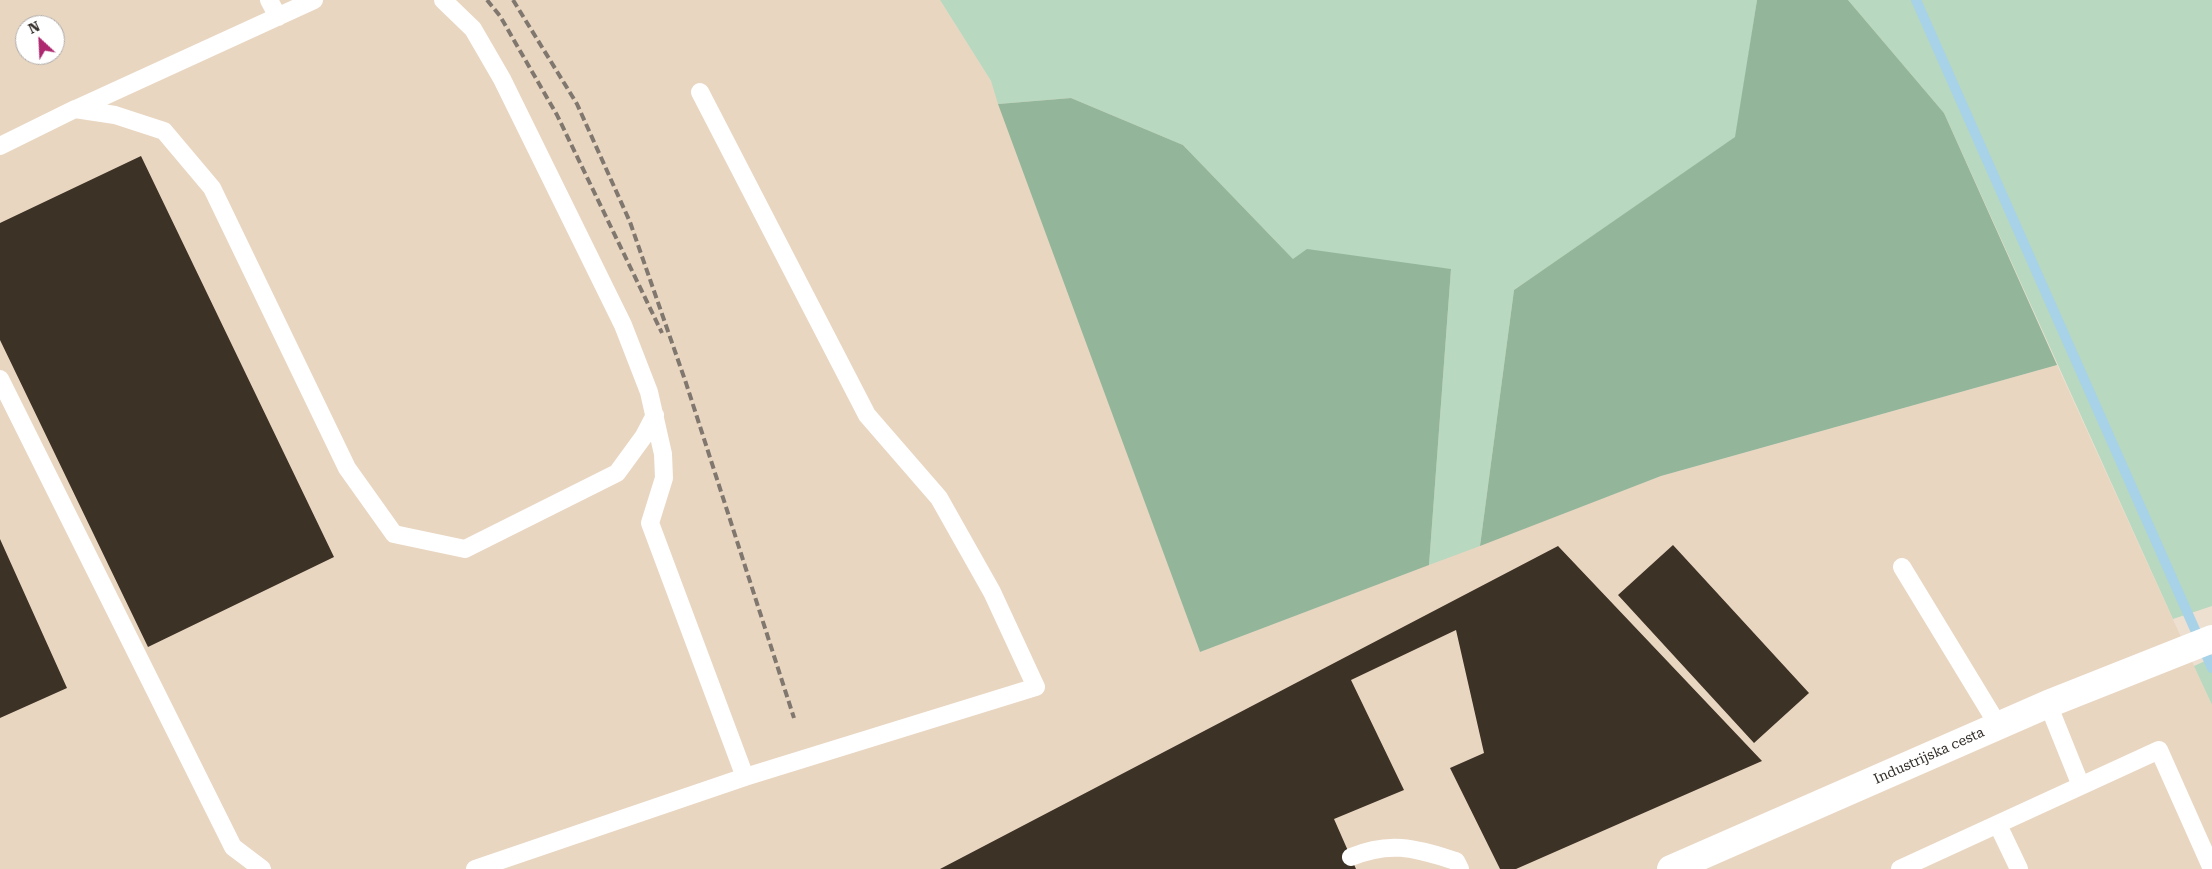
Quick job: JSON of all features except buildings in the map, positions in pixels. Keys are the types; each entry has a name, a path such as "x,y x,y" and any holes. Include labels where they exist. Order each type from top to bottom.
{"street":[{"name":"Industrijska cesta","path":"1671,869 1998,725 2200,644"}],"lane":[{"path":"269,0 278,17"},
{"path":"0,146 314,0"},
{"path":"443,0 473,29 502,79 623,324 649,392 664,454 664,478 650,523 745,777"},
{"path":"475,869 745,777 1036,687 992,592 939,498 868,415 700,92"},
{"path":"75,110 115,115 164,131 212,188 347,468 394,534 465,549 617,473 644,436 654,415"},
{"path":"0,379 233,847 262,869"},
{"path":"1902,567 1998,725"},
{"path":"2048,704 2081,786"},
{"path":"1900,869 2159,750 2212,869"},
{"path":"1998,825 2018,869"},
{"path":"1351,857 1367,850 1408,847 1456,861 1460,869"}],"shaded area":[{"path":"0,0 940,0 991,81 1200,652 1661,476 2057,365 2212,705 2212,869 0,869"}],"green space":[{"path":"940,0 1757,0 1736,137 1514,290 1480,546 1429,565 1451,269 1293,259 1183,145 1071,98 998,104 991,81"},
{"path":"1757,0 1848,0 1944,113 2057,365 1661,476 1480,546 1514,290 1735,137"},
{"path":"1848,0 2212,0 2212,606 2173,619 1944,113"},
{"path":"1071,98 1183,145 1293,259 1307,249 1451,269 1429,565 1200,652 998,104"},
{"path":"2212,658 2212,705 2194,666"}],"waterway":[{"path":"1916,0 2212,668"}],"railway":[{"path":"487,0 500,16 557,115 662,333"},
{"path":"513,0 577,104 630,222 686,383 794,718"}]}
